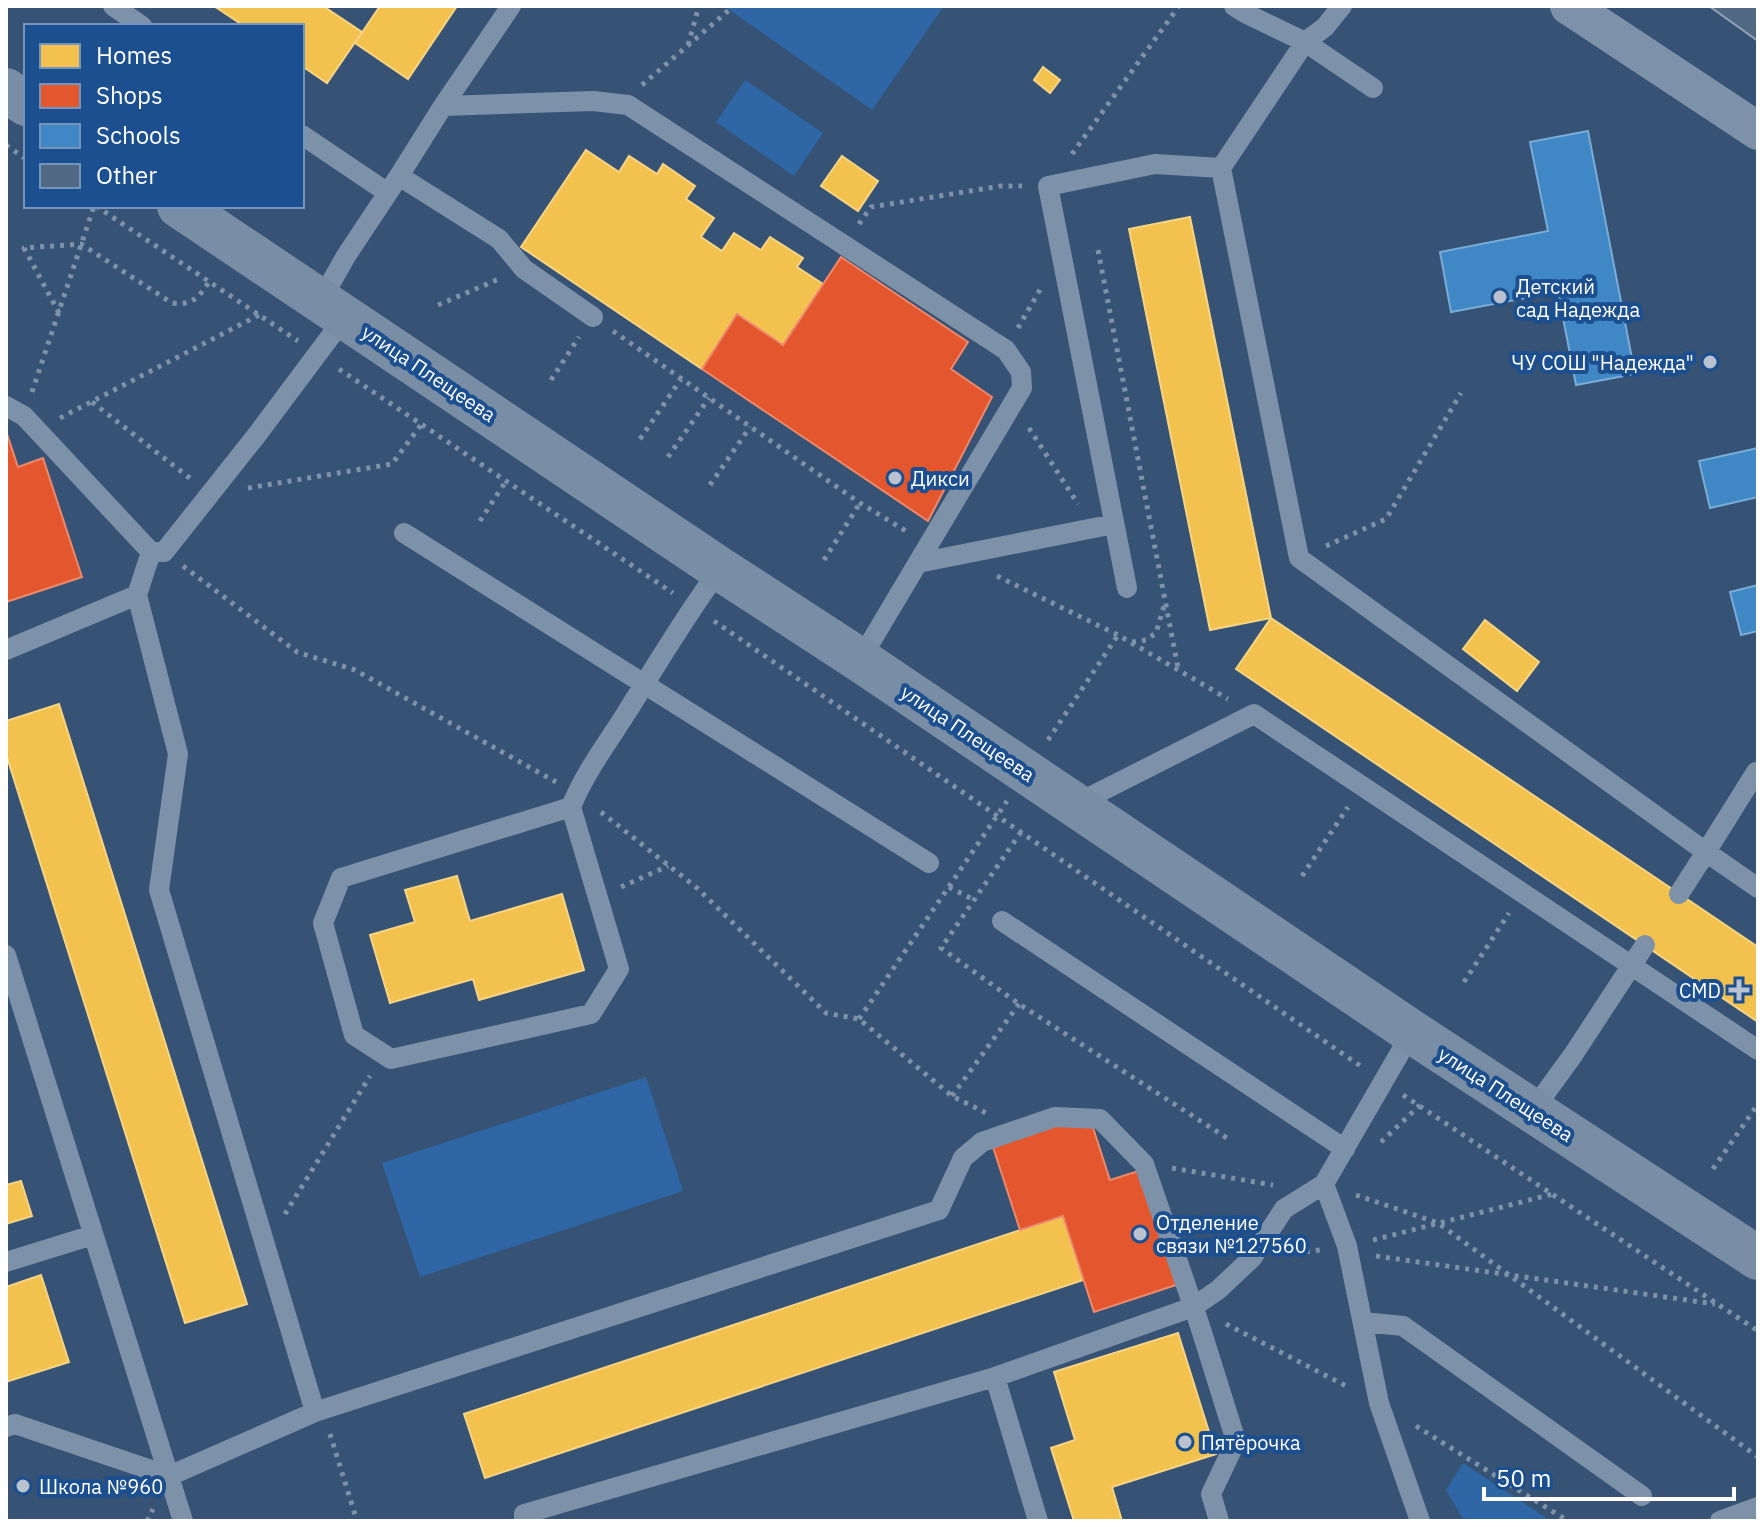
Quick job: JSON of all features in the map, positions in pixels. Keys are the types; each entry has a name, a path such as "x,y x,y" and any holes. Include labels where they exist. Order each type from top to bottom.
{"main road":[{"path":"6,90 24,103"},
{"name":"улица Плещеева","path":"182,208 1412,1032 1758,1258"}],"street":[{"path":"1569,6 1758,131"}],"lane":[{"path":"23,417 151,552 164,552 317,354 346,256 511,6"},
{"path":"1234,6 1305,42 1373,88"},
{"path":"1342,6 1325,27 1305,42 1221,168 1299,558 1758,888"},
{"path":"121,13 139,24"},
{"path":"443,106 593,101 628,105 1006,350 1021,372 1022,388 860,660"},
{"path":"304,136 499,239 524,269 593,317"},
{"path":"1127,588 1048,186 1155,164 1221,168"},
{"path":"923,554 956,555 1114,524"},
{"path":"404,533 929,863"},
{"path":"151,552 137,595 178,754 159,890 315,1412"},
{"path":"571,807 341,878 323,923 354,1035 391,1059 591,1014 619,969 571,807 692,606 720,569"},
{"path":"6,650 137,595"},
{"path":"1074,805 1254,714 1758,1050"},
{"path":"1679,894 1756,772"},
{"path":"1002,921 1345,1149"},
{"path":"1533,1110 1645,945"},
{"path":"6,955 183,1521"},
{"path":"524,1521 524,1514 995,1377 1193,1307 1218,1290 1252,1258 1284,1209 1324,1184 1412,1032"},
{"path":"6,1427 15,1424 169,1476 315,1412 939,1210 963,1158 982,1142 1055,1117 1100,1119 1144,1164 1236,1441 1211,1494 1219,1521"},
{"path":"1324,1184 1347,1246 1379,1403 1420,1521"},
{"path":"6,1262 93,1235"},
{"path":"1363,1322 1403,1326 1642,1496"},
{"path":"995,1377 1038,1521"},
{"path":"1720,1521 1758,1507"}],"path":[{"path":"687,46 699,6"},
{"path":"1071,155 1179,6"},
{"path":"621,103 729,10"},
{"path":"6,145 24,158"},
{"path":"844,244 871,207 1001,186 1048,186"},
{"path":"23,417 94,208"},
{"path":"98,208 692,606 1383,1081 1758,1331"},
{"path":"59,313 24,248 81,244 172,303 192,302 209,282"},
{"path":"1098,250 1178,669"},
{"path":"1006,350 1061,252"},
{"path":"438,305 524,269"},
{"path":"23,417 92,402 259,315"},
{"path":"551,380 593,317 860,503 923,554"},
{"path":"640,439 681,379"},
{"path":"1299,558 1386,519 1461,393"},
{"path":"668,457 709,398"},
{"path":"92,402 210,494 392,464 421,425"},
{"path":"1013,403 1093,529"},
{"path":"710,485 750,427"},
{"path":"480,521 506,481"},
{"path":"824,560 860,503"},
{"path":"956,555 1118,635 1254,714"},
{"path":"1131,642 1146,640 1156,633 1165,603"},
{"path":"859,1019 1118,635"},
{"path":"1302,876 1362,785"},
{"path":"1021,832 941,948 1019,1004 1230,1140"},
{"path":"598,898 668,866"},
{"path":"949,887 974,900"},
{"path":"1464,982 1522,892"},
{"path":"952,1096 1019,1004"},
{"path":"265,1246 383,1054"},
{"path":"1713,1169 1758,1104"},
{"path":"1144,1164 1290,1188 1324,1184 1438,1223 1758,1457"},
{"path":"1252,1258 1347,1246 1554,1194"},
{"path":"1347,1246 1358,1254 1720,1305"},
{"path":"1193,1307 1379,1403 1568,1521"},
{"path":"315,1412 330,1435 357,1521"}],"shaded area":[{"path":"724,6 944,6 872,110"},
{"path":"745,80 823,133 794,176 716,122"},
{"path":"646,1077 683,1191 420,1277 382,1163"},
{"path":"1463,1463 1551,1521 1464,1521 1446,1490"}],"building: Homes":[{"path":"214,6 323,6 362,32 327,83 304,67 304,24 241,24"},
{"path":"380,6 457,6 408,79 355,43"},
{"path":"1043,67 1060,80 1050,93 1034,80"},
{"path":"586,150 619,172 629,156 657,174 663,164 695,186 686,199 714,218 701,237 722,251 734,233 761,250 770,237 803,258 797,267 823,284 783,345 737,314 702,369 521,247"},
{"path":"842,156 878,181 858,211 821,186"},
{"path":"1190,217 1271,618 1210,630 1129,229"},
{"path":"1271,618 1758,947 1758,1022 1236,669"},
{"path":"1485,620 1539,662 1517,691 1463,649"},
{"path":"59,704 247,1304 185,1323 6,754 6,721"},
{"path":"457,876 470,921 562,894 584,970 479,1000 473,979 390,1003 370,935 415,922 405,890"},
{"path":"21,1181 32,1216 6,1224 6,1185"},
{"path":"1063,1216 1083,1280 485,1478 464,1414"},
{"path":"41,1275 69,1362 6,1382 6,1287"},
{"path":"1178,1333 1216,1454 1112,1487 1122,1521 1074,1521 1051,1448 1075,1440 1054,1372"}],"building: Shops":[{"path":"841,257 968,342 951,369 992,397 928,521 702,369 737,314 783,345"},
{"path":"6,431 18,467 43,458 82,577 6,602"},
{"path":"1088,1112 1110,1180 1145,1169 1182,1283 1094,1312 1063,1216 1020,1230 992,1144"}],"building: Schools":[{"path":"1588,131 1635,374 1576,385 1558,292 1451,312 1440,252 1548,231 1530,142"},
{"path":"1758,448 1758,497 1710,508 1699,461"},
{"path":"1758,585 1758,631 1741,635 1730,592"}],"building: Other":[{"path":"1709,6 1758,6 1758,41"}],"place":[{"name":"Детский сад Надежда","path":"1500,297"},
{"name":"ЧУ СОШ \"Надежда\"","path":"1710,362"},
{"name":"Дикси","path":"895,478"},
{"name":"CMD","path":"1739,990"},
{"name":"Отделение связи №127560","path":"1140,1234"},
{"name":"Пятёрочка","path":"1185,1442"},
{"name":"Школа №960","path":"23,1486"}]}
